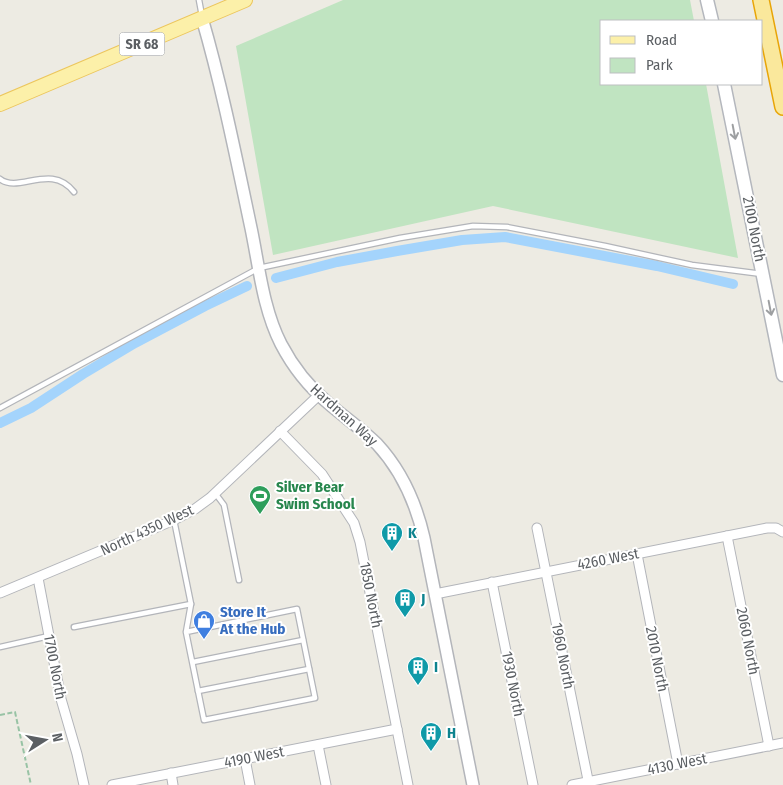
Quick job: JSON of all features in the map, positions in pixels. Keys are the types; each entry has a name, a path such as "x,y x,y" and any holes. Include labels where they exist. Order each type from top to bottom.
{"highway":[{"path":"760,0 783,107"}],"main road":[{"name":"SR 68","path":"0,104 245,0"},
{"path":"708,0 712,20"},
{"name":"2100 North","path":"724,85 783,375"}],"street":[{"name":"Hardman Way","path":"202,18 214,59 259,268 272,321 281,343 295,368 318,395 379,446 394,465 411,496 420,521 473,785"},
{"name":"North 4350 West","path":"0,594 174,520 195,509 216,493 318,395"},
{"name":"1850 North","path":"280,431 322,474 357,530 408,785"},
{"name":"4260 West","path":"435,594 772,527 782,531"},
{"name":"1960 North","path":"538,528 589,783"},
{"name":"2060 North","path":"727,536 769,746"},
{"name":"2010 North","path":"637,554 678,764"},
{"name":"1700 North","path":"38,578 64,709 84,785"},
{"name":"1930 North","path":"492,582 533,785"},
{"name":"4190 West","path":"112,785 397,729"},
{"name":"4130 West","path":"572,785 783,743"},
{"path":"318,745 326,785"},
{"path":"245,759 250,785"},
{"path":"171,774 173,785"}],"lane":[{"path":"199,0 202,18"},
{"path":"0,179 8,183 49,178 56,179 70,187 74,192"},
{"path":"0,408 259,268 400,238 473,226 507,228 692,264 763,274"},
{"path":"216,493 224,505 239,580"},
{"path":"174,520 191,604 186,632 204,720 315,698 297,609 186,632"},
{"path":"74,627 191,604"},
{"path":"0,647 49,636"},
{"path":"192,662 303,640"},
{"path":"198,691 309,668"}],"path":[{"path":"0,715 16,712 31,785"}],"green space":[{"path":"343,0 690,0 694,20 600,20 600,85 706,85 738,258 493,206 273,255 236,46"}],"waterway":[{"path":"276,278 337,262 397,251 462,240 505,237 657,266 733,284"},
{"path":"0,423 31,408 135,343 247,286"}],"place":[{"name":"Silver Bear Swim School","path":"260,515"},
{"name":"K","path":"392,552"},
{"name":"J","path":"405,618"},
{"name":"Store It At the Hub","path":"204,640"},
{"name":"I","path":"418,686"},
{"name":"H","path":"431,752"}]}
